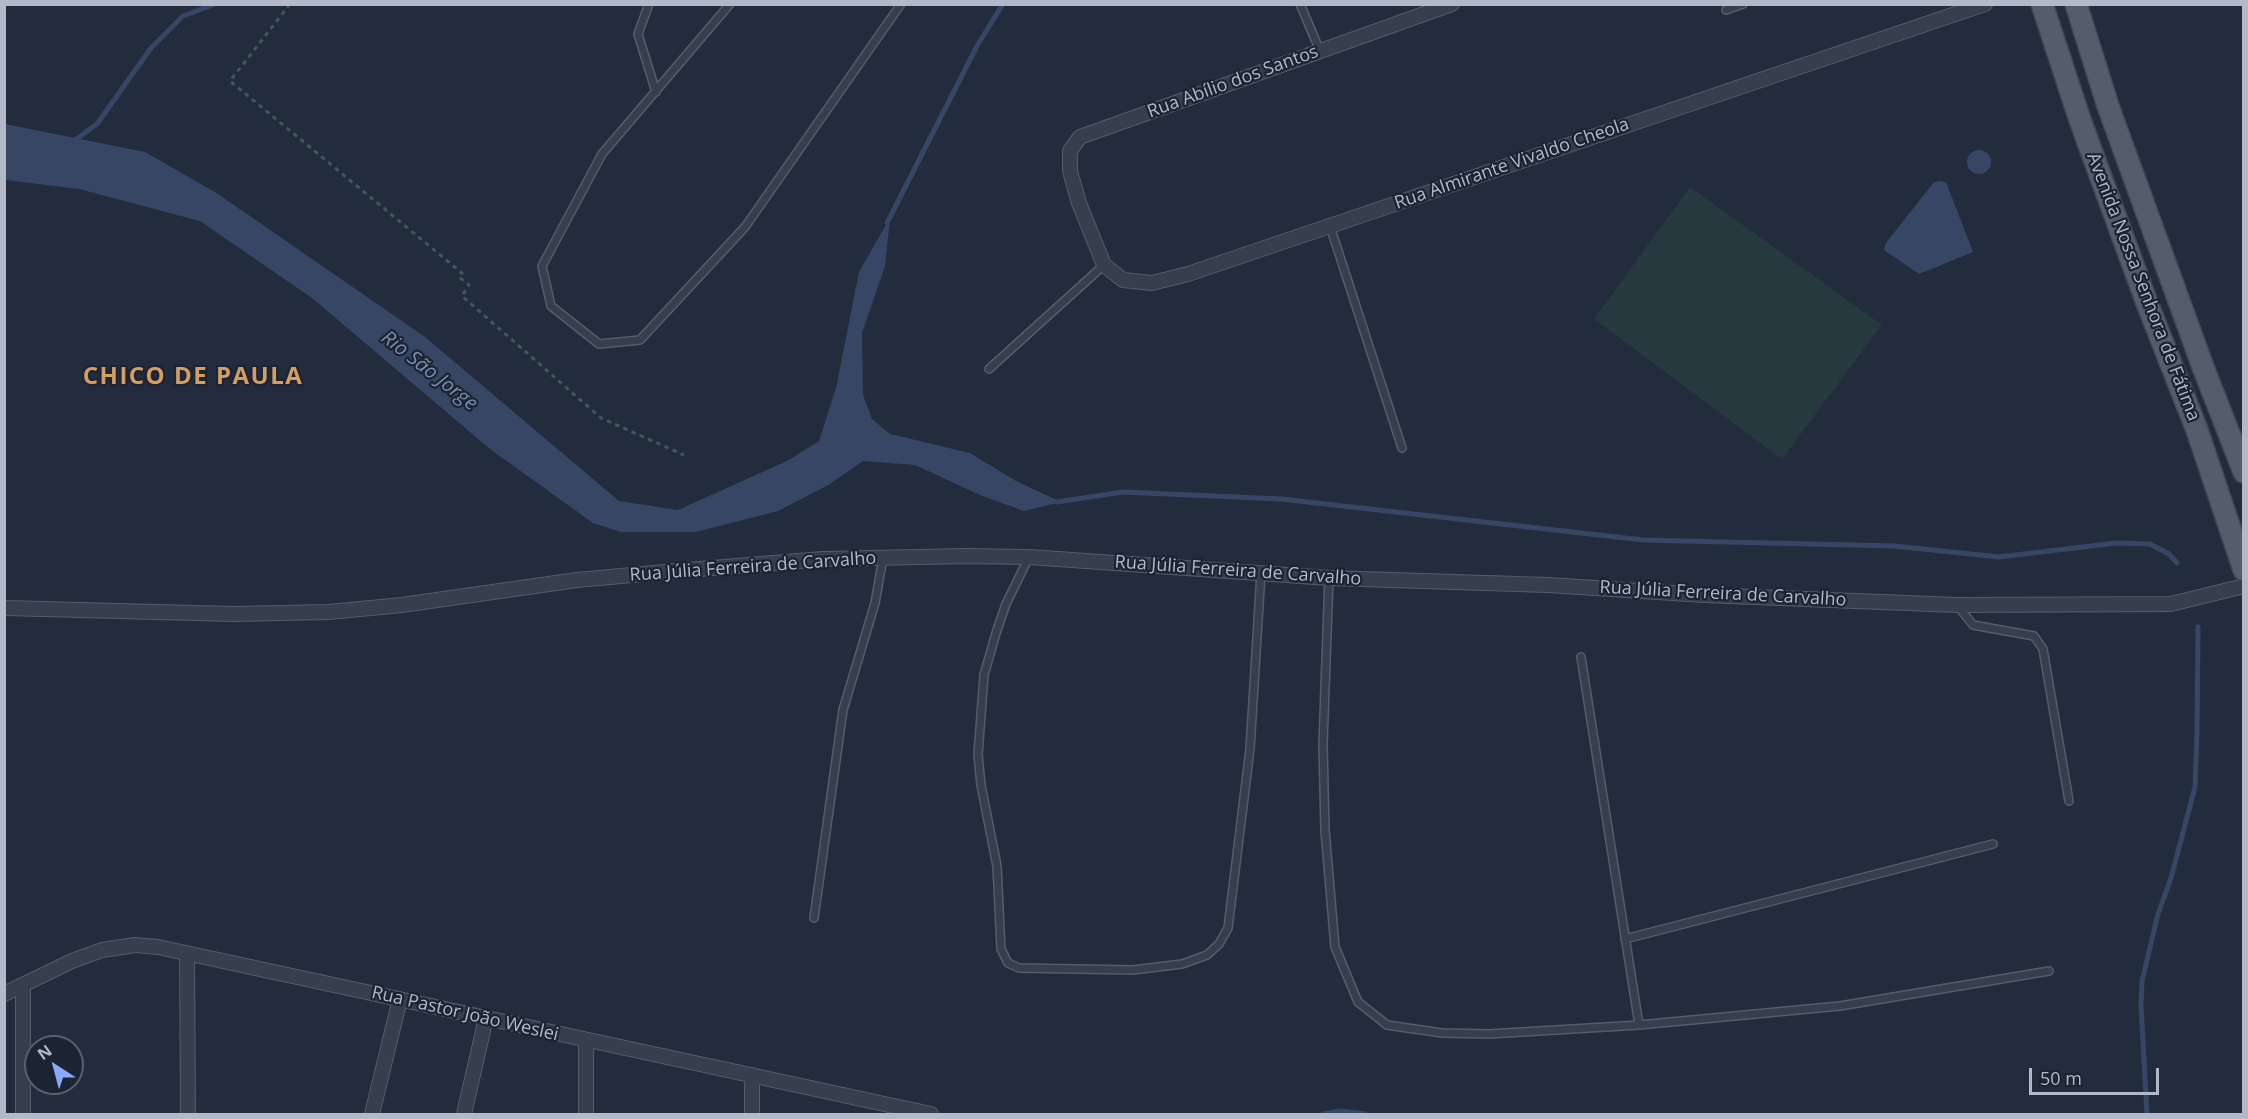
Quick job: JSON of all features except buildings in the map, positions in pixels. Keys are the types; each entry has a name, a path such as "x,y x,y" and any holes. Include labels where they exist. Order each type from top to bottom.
{"main road":[{"name":"Avenida Nossa Senhora de Fátima","path":"2042,4 2080,120 2147,303 2201,441 2244,570"},
{"name":"Avenida Nossa Senhora de Fátima","path":"2076,4 2108,106 2203,367 2244,472"}],"street":[{"name":"Rua Abílio dos Santos","path":"1104,265 1078,203 1070,171 1070,151 1080,137 1452,4"},
{"name":"Rua Almirante Vivaldo Cheola","path":"1104,265 1123,280 1152,283 1188,274 1985,4"},
{"name":"Rua Júlia Ferreira de Carvalho","path":"4,608 233,614 329,612 402,605 577,580 823,559 883,558 1029,557 1329,578 1548,585 1704,595 1957,605 2171,604 2244,586"},
{"name":"Rua Pastor João Weslei","path":"4,994 72,961 102,950 135,945 158,947 924,1114"},
{"path":"187,954 188,1114"},
{"path":"23,985 23,1114"},
{"path":"372,1114 400,999"},
{"path":"464,1114 486,1018"},
{"path":"586,1041 586,1114"},
{"path":"752,1075 752,1114"}],"lane":[{"path":"649,4 638,34 656,92"},
{"path":"730,4 602,154 542,266 551,306 599,344 640,340 745,227 901,4"},
{"path":"1300,4 1320,51"},
{"path":"1726,10 1743,4"},
{"path":"1330,226 1402,448"},
{"path":"989,369 1104,265"},
{"path":"1029,557 1006,603 984,675 978,755 981,785 997,866 1001,949 1008,963 1019,968 1133,970 1182,964 1207,955 1219,944 1228,928 1250,748 1261,572"},
{"path":"814,918 843,710 875,603 883,558"},
{"path":"1329,578 1323,744 1325,830 1335,947 1358,1002 1387,1025 1442,1033 1489,1034 1639,1025 1840,1006 2049,971"},
{"path":"1957,605 1973,625 2034,636 2043,649 2069,801"},
{"path":"1581,657 1639,1025"},
{"path":"1625,939 1993,844"}],"path":[{"path":"290,4 230,81 462,273 459,278 469,285 462,296 601,418 684,455"}],"green space":[{"path":"1690,187 1882,325 1782,459 1594,319"}],"water":[{"name":"Rio São Jorge","path":"5,124 145,152 218,194 425,337 619,501 678,510 789,460 819,441 836,388 859,272 890,218 885,266 862,333 863,395 872,419 890,434 970,453 1016,481 1061,502 1024,511 980,495 915,465 863,461 830,484 778,511 696,532 621,532 593,523 490,449 312,298 200,221 79,189 5,180"},
{"path":"1979,150 1987,154 1991,162 1987,170 1979,174 1971,170 1967,162 1971,154"},
{"path":"1934,182 1946,182 1973,252 1919,274 1884,250 1886,243"}],"waterway":[{"path":"71,143 97,124 151,48 183,16 215,4"},
{"path":"887,223 977,46 1003,4"},
{"path":"1057,502 1123,492 1281,499 1643,540 1894,546 1999,557 2116,543 2150,544 2169,554 2177,563"},
{"path":"2147,1114 2141,1006 2142,981 2158,914 2171,878 2195,787 2198,627"},
{"path":"1323,1114 1341,1111 1365,1114"}],"district":[{"name":"CHICO DE PAULA","path":"193,377"}]}
